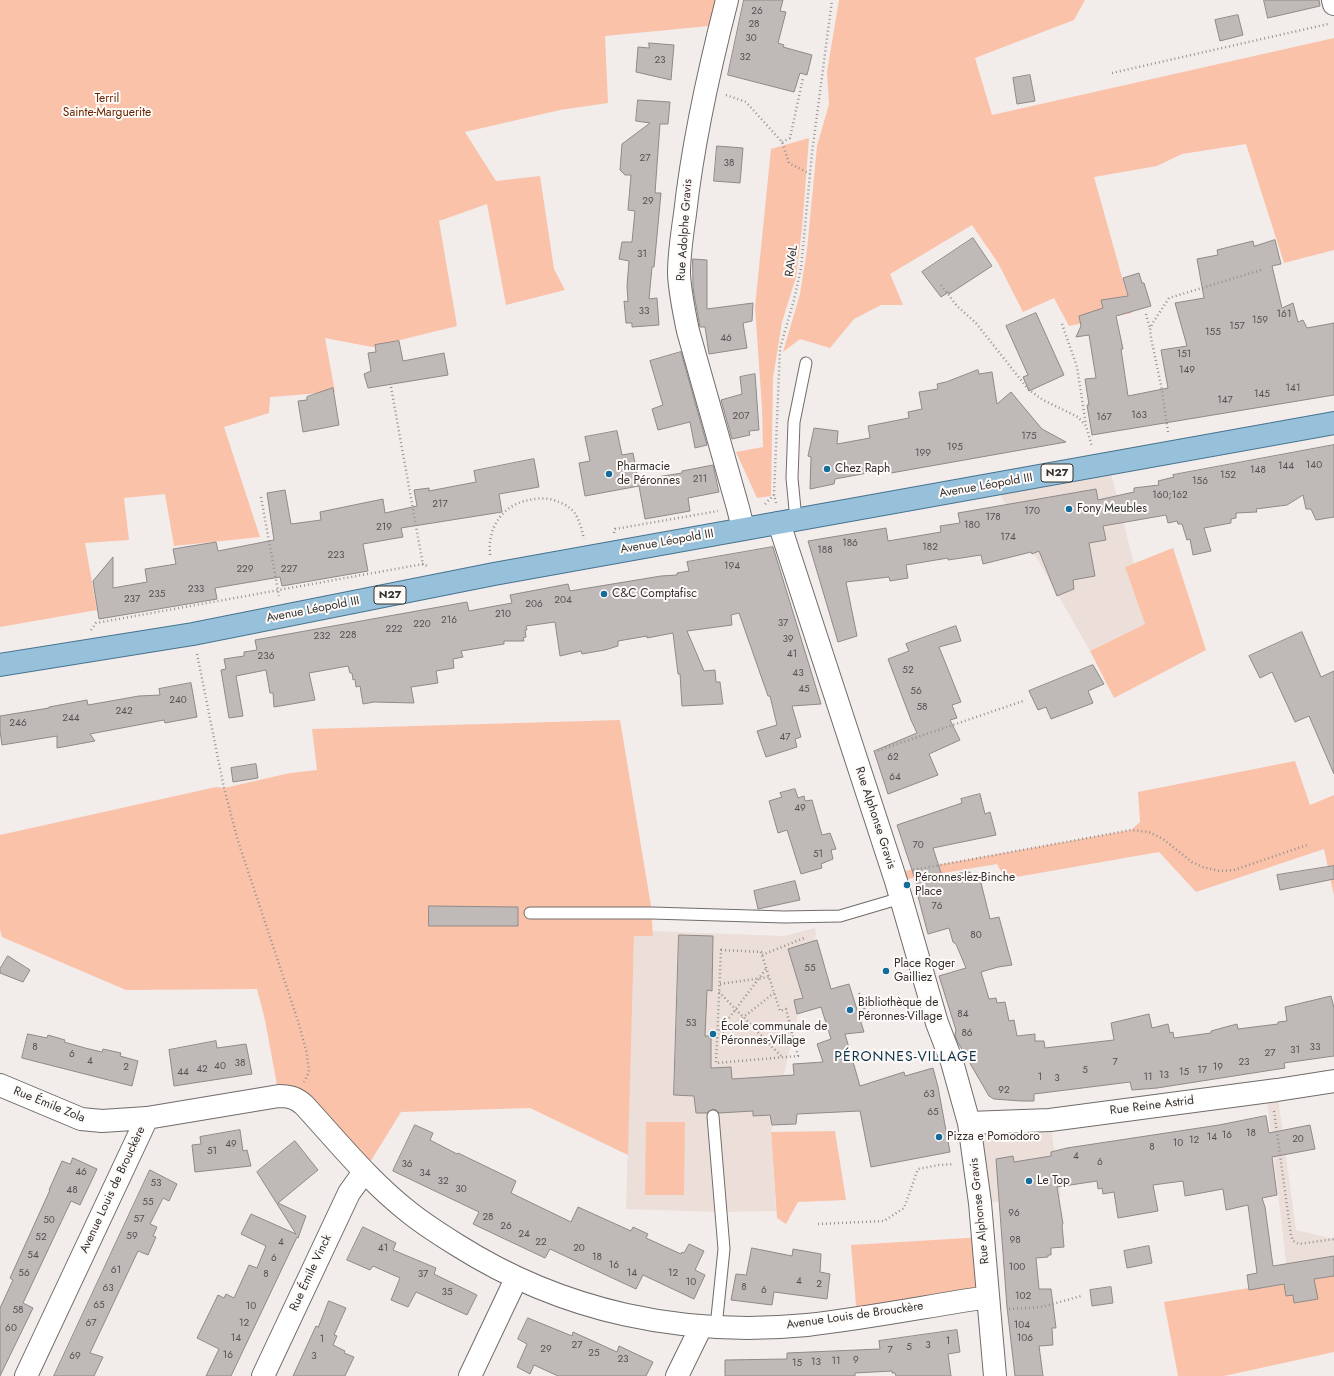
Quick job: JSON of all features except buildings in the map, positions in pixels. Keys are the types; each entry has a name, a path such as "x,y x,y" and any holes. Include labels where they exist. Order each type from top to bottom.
{"main road":[{"name":"Avenue Léopold III","path":"0,665 193,634 494,574 743,528 1334,423"}],"street":[{"name":"Rue Adolphe Gravis","path":"727,0 706,88 689,170 679,274 682,305 688,331 743,528"},
{"path":"1333,0 1334,4"},
{"name":"Rue Alphonse Gravis","path":"787,521 856,758 901,898 937,1023 952,1062 970,1123 980,1204 995,1376"},
{"name":"Rue Reine Astrid","path":"970,1123 1050,1120 1272,1091 1334,1081"},
{"name":"Rue Émile Zola","path":"0,1085 81,1119 102,1121 147,1118"},
{"name":"Avenue Louis de Brouckère","path":"26,1376 147,1118 279,1096 289,1096 297,1099 304,1105 364,1172 427,1226 516,1279 598,1308 625,1315 669,1323 708,1327 755,1327 806,1325 988,1304"},
{"name":"Rue Émile Vinck","path":"263,1376 349,1193 364,1172"},
{"path":"470,1376 516,1279"},
{"path":"677,1376 708,1327"}],"lane":[{"path":"787,521 792,478 794,422 806,363"},
{"path":"530,913 652,913 784,917 840,916 901,898"},
{"path":"708,1327 724,1249 714,1116"}],"path":[{"name":"RAVeL","path":"787,521 774,495 780,348 794,300 801,268 810,174 832,0"},
{"path":"1112,73 1334,23"},
{"path":"782,142 790,138 803,78"},
{"path":"706,88 746,102 782,142 789,163 810,174"},
{"path":"1150,330 1152,324 1169,298 1261,270"},
{"path":"941,285 957,306 976,323 1028,389 1043,400 1078,417 1086,426"},
{"path":"1146,314 1161,385 1171,453"},
{"path":"1062,324 1077,368 1086,426 1096,466"},
{"path":"391,387 426,588"},
{"path":"261,497 283,617"},
{"path":"494,574 490,559 489,546 493,529 502,515 510,507 529,499 545,498 553,500 567,506 576,514 580,523 588,557"},
{"path":"193,634 224,788 238,841 298,1021 307,1054 309,1072 297,1099"},
{"path":"856,758 1023,701"},
{"path":"893,873 1131,830 1149,832 1156,835 1192,862 1203,867 1219,871 1234,870 1307,845"},
{"path":"762,956 804,938"},
{"path":"721,950 761,952 766,969 780,1011 786,1009 798,1056 716,1063 721,950"},
{"path":"717,1034 766,969"},
{"path":"720,984 769,977"},
{"path":"719,992 782,1058"},
{"path":"717,1038 774,993"},
{"path":"859,993 866,1014"},
{"path":"1272,1091 1293,1241 1299,1244 1334,1239"},
{"path":"818,1224 884,1221 904,1208 918,1169 939,1165 975,1163"},
{"path":"988,1304 1042,1307 1081,1296"}],"shaded area":[{"path":"1108,462 1134,564 1125,567 1145,624 1090,651 993,482"},
{"name":"École communale de Péronnes-Village","path":"815,928 816,934 771,1132 776,1211 717,1212 626,1209 634,936 653,936 652,931 784,936"},
{"path":"1277,1090 1296,1230 1334,1239 1334,1272 1288,1278 1266,1091"},
{"path":"1050,1120 1061,1197 980,1203 969,1123"}],"green space":[{"name":"Terril Sainte-Marguerite","path":"0,0 715,0 709,26 605,36 608,103 560,110 465,132 496,181 540,176 554,269 565,290 506,305 487,204 439,221 457,326 372,347 325,338 335,392 270,397 269,413 224,427 260,537 174,546 165,494 124,498 129,540 85,543 97,610 0,627"},
{"path":"839,0 1085,0 1074,20 975,58 992,115 1334,38 1334,250 1284,263 1246,144 1182,154 1157,166 1094,177 1132,313 1069,326 1054,298 1023,312 998,263 972,225 890,274 903,305 881,305 854,319 830,348 800,339 783,352 800,294 807,250 817,146 829,104 827,72"},
{"path":"809,138 802,229 796,277 782,322 773,378 771,496 757,498 736,452 763,447 762,408 755,307 771,149"},
{"path":"1173,548 1206,650 1114,698 1090,651 1145,624 1125,567"},
{"path":"620,720 651,906 653,936 634,936 628,1155 530,1108 401,1112 364,1172 279,1096 265,1020 257,989 126,990 2,937 0,929 0,835 216,787 224,788 290,773 317,770 312,729"},
{"path":"1295,761 1310,805 1334,795 1334,896 1324,849 1196,892 1159,852 1005,879 997,864 896,881 893,873 1131,830 1140,822 1138,792"},
{"path":"646,1122 685,1122 684,1195 645,1195"},
{"path":"835,1131 846,1200 798,1202 786,1224 777,1218 771,1132"},
{"path":"983,1237 988,1297 857,1317 851,1245"},
{"path":"1334,1274 1334,1352 1224,1376 1178,1376 1164,1302"}],"place":[{"name":"Chez Raph","path":"827,469"},
{"name":"Pharmacie de Péronnes","path":"609,474"},
{"name":"Fony Meubles","path":"1069,509"},
{"name":"C&C Comptafisc","path":"604,594"},
{"name":"Péronnes-lez-Binche Place","path":"907,885"},
{"name":"Place Roger Gailliez","path":"886,971"},
{"name":"Bibliothèque de Péronnes-Village","path":"850,1010"},
{"name":"École communale de Péronnes-Village","path":"713,1034"},
{"name":"Pizza e Pomodoro","path":"939,1137"},
{"name":"Le Top","path":"1029,1181"}],"district":[{"name":"PÉRONNES-VILLAGE","path":"906,1058"}]}
